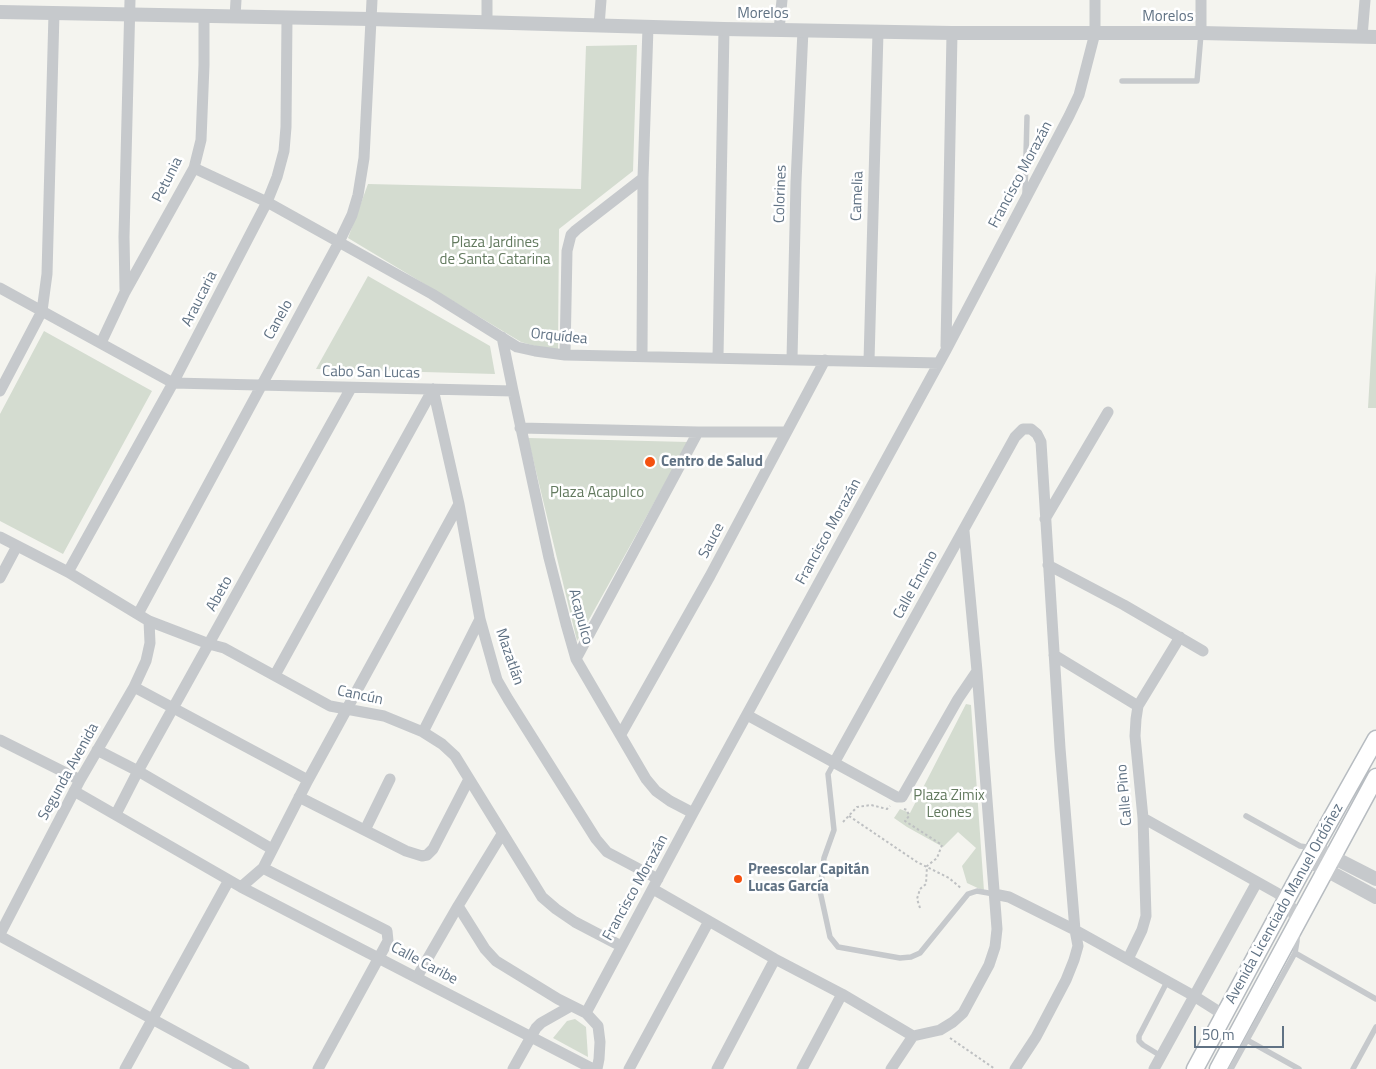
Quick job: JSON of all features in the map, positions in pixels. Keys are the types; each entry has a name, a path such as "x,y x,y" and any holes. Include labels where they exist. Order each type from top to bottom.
{"main road":[{"name":"Avenida Licenciado Manuel Ordóñez","path":"1194,1069 1286,900 1307,851 1376,739"},
{"name":"Avenida Licenciado Manuel Ordóñez","path":"1216,1069 1250,1018 1296,924 1376,778"},
{"path":"1216,1069 1218,1051 1224,1032 1224,1015 1250,1018 1248,1000 1250,967"}],"street":[{"path":"125,292 124,237 130,0"},
{"path":"235,17 236,0"},
{"name":"Canelo","path":"138,614 352,215 362,178 364,158 372,0"},
{"path":"487,22 488,0"},
{"path":"599,26 601,0"},
{"path":"779,30 782,0"},
{"name":"Francisco Morazán","path":"586,1013 946,350 1079,95 1096,33 1095,0"},
{"path":"1201,0 1201,34"},
{"path":"1365,0 1369,37"},
{"name":"Morelos","path":"0,12 370,19 724,30 1369,37"},
{"path":"0,391 42,311 47,274 54,13"},
{"name":"Petunia","path":"101,343 125,292 194,168 201,140 204,16"},
{"name":"Araucaria","path":"68,572 173,383 267,202 277,177 284,151 286,127 287,18"},
{"path":"642,356 643,178 648,27"},
{"path":"718,357 724,30"},
{"name":"Colorines","path":"792,359 796,182 803,30"},
{"name":"Camelia","path":"870,362 878,32"},
{"path":"946,350 952,33"},
{"name":"Orquídea","path":"194,168 267,202 432,294 517,347 565,355 939,362"},
{"path":"565,355 567,251 571,235 643,178"},
{"path":"0,288 173,383"},
{"path":"502,337 513,391"},
{"name":"Sauce","path":"620,734 710,576 825,360"},
{"name":"Cabo San Lucas","path":"173,383 513,391"},
{"name":"Abeto","path":"116,814 351,388"},
{"path":"275,675 433,389"},
{"name":"Mazatlán","path":"433,389 459,504 480,619 497,680 596,839 607,852 709,921 775,959 842,994 913,1036"},
{"name":"Acapulco","path":"513,391 549,558 576,659 646,779 656,792 693,813"},
{"path":"1015,1069 1036,1038 1066,980 1078,946 1075,930 1045,518 1108,412"},
{"path":"520,428 786,432"},
{"name":"Calle Encino","path":"834,763 1015,437 1022,429 1031,428 1038,434 1041,442 1045,518"},
{"path":"576,659 698,432"},
{"path":"241,887 263,868 308,780 459,504"},
{"path":"891,1069 913,1036 940,1030 963,1013 989,965 995,948 997,929 964,531"},
{"name":"Cancún","path":"0,538 68,572 149,621 224,648 330,706 384,716 423,732 442,744 455,756 542,897 574,922 621,946"},
{"path":"0,578 17,546"},
{"path":"1048,565 1204,651"},
{"path":"423,732 480,619"},
{"name":"Segunda Avenida","path":"0,935 77,786 134,687 146,661 150,643 149,621"},
{"name":"Calle Pino","path":"1128,959 1142,930 1146,916 1143,818 1135,736 1138,706 1180,637"},
{"path":"1054,655 1138,706"},
{"path":"747,715 834,763 895,800 902,797 909,786 958,699 977,671"},
{"path":"134,687 308,780"},
{"name":"Calle Caribe","path":"0,740 77,786 116,814 241,887 593,1069"},
{"path":"97,750 272,849"},
{"path":"365,830 390,779"},
{"path":"299,797 406,851 422,856 427,855 432,849 469,780"},
{"path":"1143,818 1286,900 1292,908 1296,924"},
{"path":"418,977 502,834"},
{"path":"1307,851 1375,888"},
{"path":"263,868 388,931 388,941 318,1069"},
{"path":"125,1069 229,880"},
{"path":"1154,1069 1257,882"},
{"path":"994,894 1009,897 1075,930 1168,980 1224,1015"},
{"path":"458,906 485,949 496,961 586,1013 598,1026 600,1042 597,1069"},
{"path":"629,1069 709,921"},
{"path":"0,935 244,1069"},
{"path":"717,1069 775,959"},
{"path":"802,1069 842,994"},
{"path":"512,1069 530,1036 541,1023 571,1006"}],"lane":[{"path":"1122,81 1197,81 1201,34"},
{"path":"1025,197 1027,117"},
{"path":"834,763 828,774 834,830 824,858 820,891 830,937 838,947 900,958 911,958 920,953 968,894 977,891 994,894"},
{"path":"1246,816 1307,851"},
{"path":"1232,1069 1247,1040 1250,1018 1295,953 1297,941 1296,924"},
{"path":"1295,953 1376,999"},
{"path":"1161,1056 1143,1045 1139,1041 1139,1036 1168,980"},
{"path":"1353,1069 1376,1027"},
{"path":"1247,1040 1299,1069"}],"path":[{"path":"834,830 857,807 871,805 887,809 895,800 907,810 909,816 905,821 942,845 937,858 927,866 926,884 920,889 917,900 920,908"},
{"path":"849,816 917,862 949,878 968,894"},
{"path":"940,1030 996,1069"}],"green space":[{"name":"Plaza Jardines de Santa Catarina","path":"637,45 633,171 559,229 558,349 546,349 521,342 348,238 368,184 581,189 586,46"},
{"path":"1376,271 1376,408 1368,408"},
{"path":"368,276 490,346 495,374 316,369"},
{"path":"44,331 152,391 63,554 0,521 0,414"},
{"name":"Plaza Acapulco","path":"528,438 688,442 577,641"},
{"name":"Plaza Zimix Leones","path":"966,704 971,705 984,891 967,883 962,866 976,848 958,832 943,847 894,818 900,809 910,813"},
{"path":"575,1019 586,1027 588,1057 553,1038 567,1021"}],"place":[{"name":"Centro de Salud","path":"650,462"},
{"name":"Preescolar Capitán Lucas García","path":"738,879"}]}
